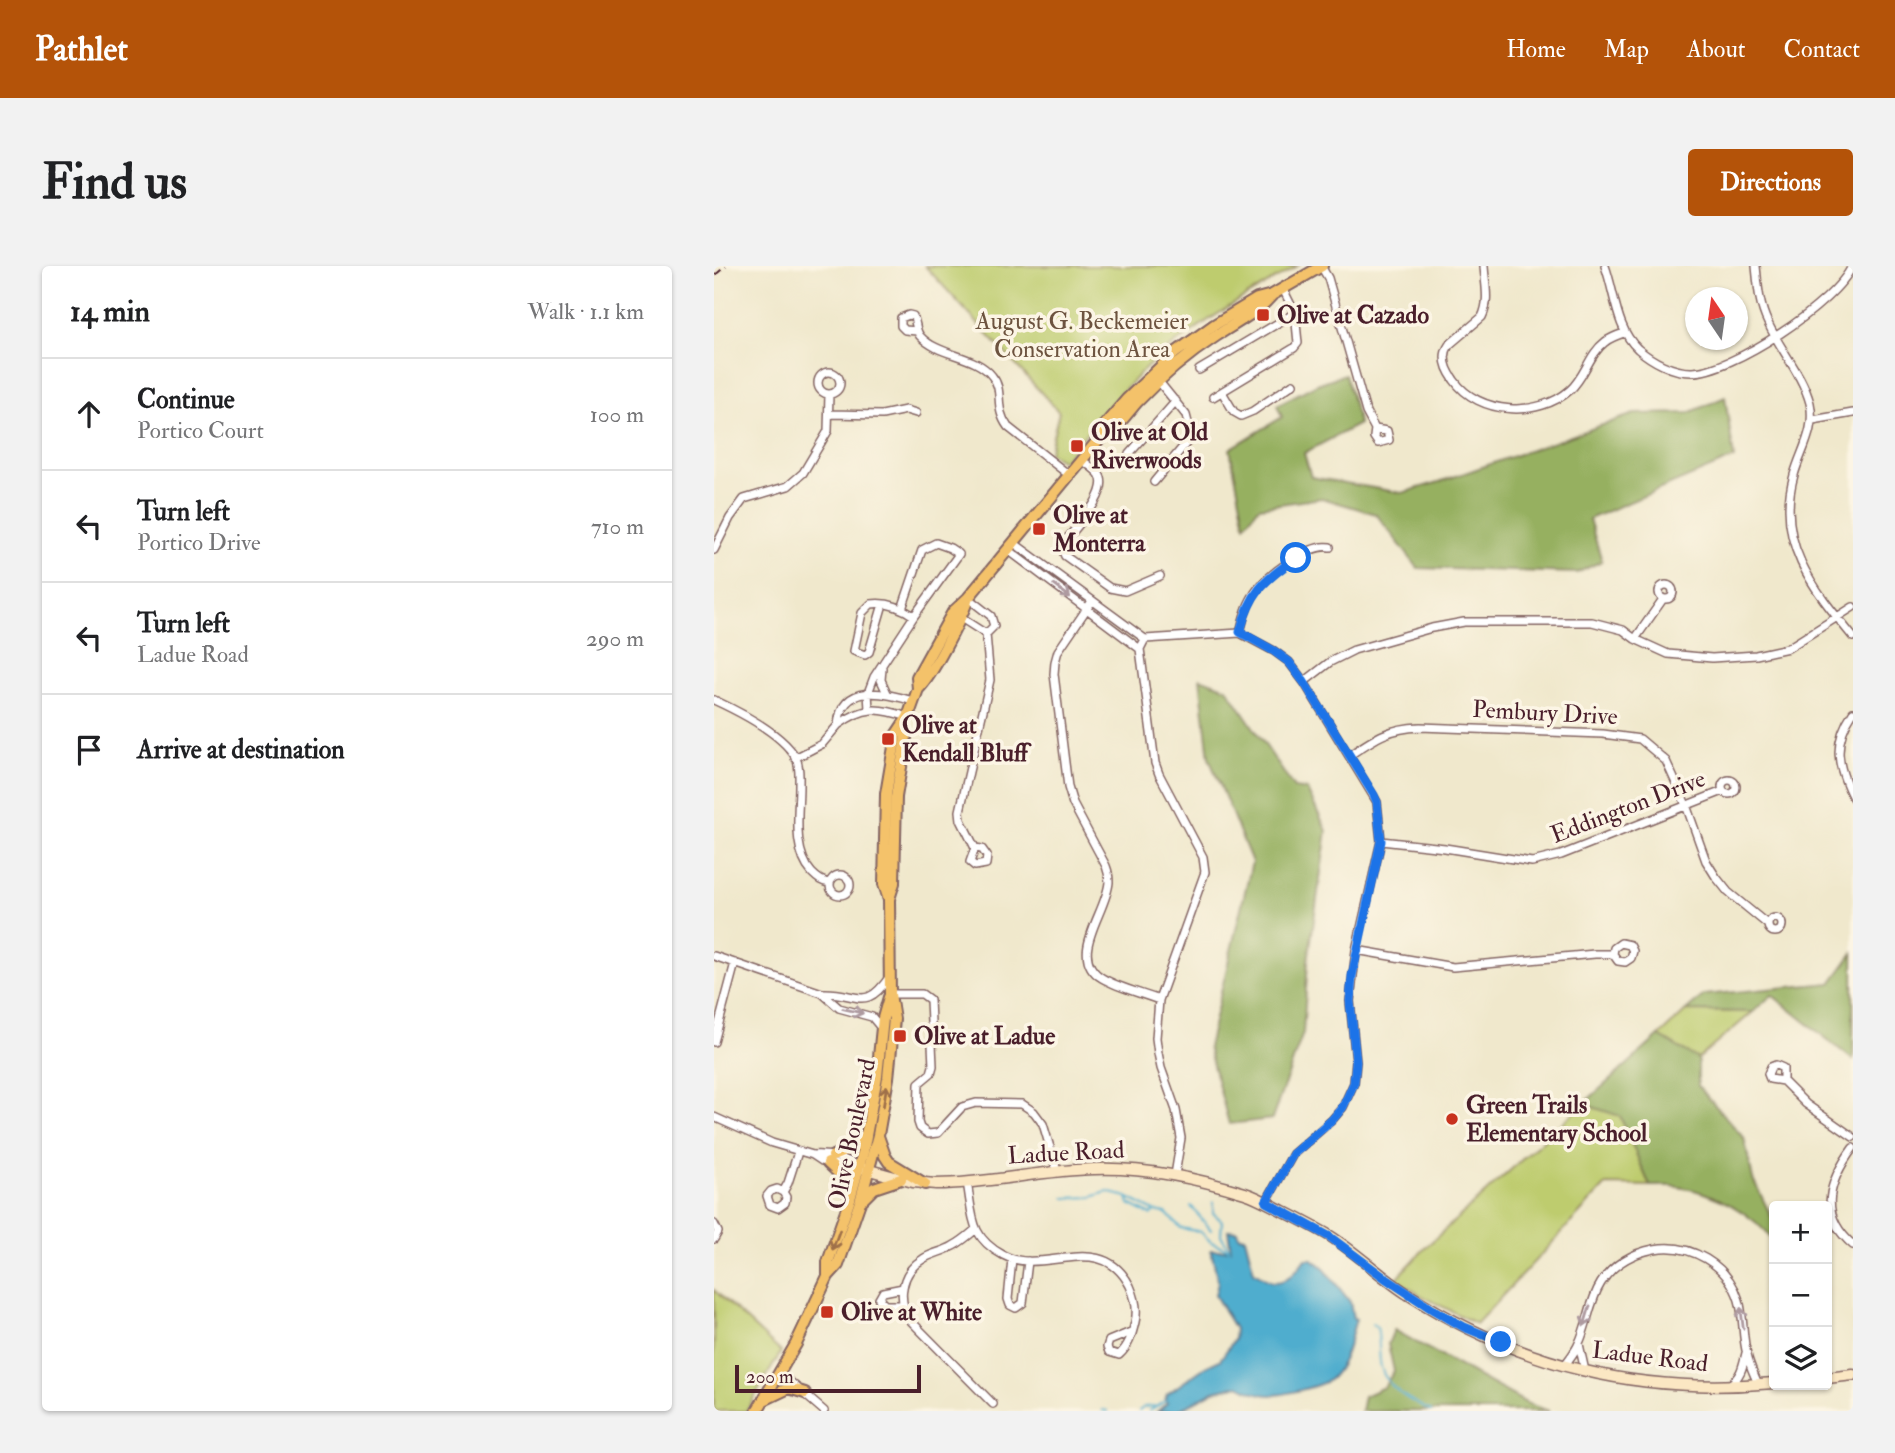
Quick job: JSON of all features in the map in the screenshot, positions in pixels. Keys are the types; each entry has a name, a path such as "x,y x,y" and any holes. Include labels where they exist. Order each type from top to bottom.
{"main road":[{"name":"Olive Boulevard","path":"918,689 917,677 953,612 968,598 1099,439 1110,433 1156,377 1261,308 1272,295 1322,266"},
{"name":"Olive Boulevard","path":"757,1411 809,1318 828,1276 828,1262 855,1201 864,1168 893,1033 889,899 894,883 894,821 906,720 918,689 927,681 961,618 968,598"},
{"name":"Olive Boulevard","path":"873,1133 882,1030 890,994"},
{"path":"901,1179 874,1188 855,1201 846,1180 831,1159 873,1133 889,1162 925,1184"},
{"name":"Ladue Road","path":"864,1168 925,1184 968,1182 1057,1171 1117,1169 1175,1175 1249,1194 1266,1202 1330,1237 1405,1292 1464,1327 1564,1366 1645,1383 1728,1386 1769,1383"},
{"path":"1832,1377 1853,1375"},
{"path":"764,1400 789,1388 805,1393"}],"street":[{"path":"1322,266 1328,278 1363,404 1375,429"},
{"path":"1484,266 1487,306 1482,317 1453,340 1446,351 1447,370 1456,384 1488,404 1502,409 1551,403 1579,381 1603,344 1624,332"},
{"path":"1605,266 1624,332 1638,349 1653,360 1690,372 1725,365 1775,337 1825,300 1852,266"},
{"path":"1756,266 1760,303 1775,337 1800,377 1813,420 1809,438 1794,474 1790,494 1790,532 1801,562 1853,637"},
{"path":"1213,397 1298,343 1295,313 1283,289"},
{"path":"1199,370 1295,313"},
{"path":"916,331 928,343 971,362 992,375 999,390 1001,417 1016,434 1069,475"},
{"path":"1154,482 1191,434 1186,415 1156,377"},
{"path":"1222,392 1234,412 1241,416 1293,384"},
{"path":"714,550 730,518 744,499 788,486 803,473 828,431 828,394"},
{"path":"1129,454 1176,401"},
{"path":"829,414 882,415 906,410 916,413"},
{"path":"1813,420 1853,413"},
{"path":"1082,460 1099,474 1102,487 1098,499 1063,544 1065,556 1110,588 1125,591 1160,576"},
{"path":"869,709 868,693 874,677 959,554 936,543 922,550 902,609"},
{"path":"1240,632 1257,589 1308,551 1321,545 1330,547"},
{"path":"1011,546 1145,639 1240,632 1274,651 1289,662 1304,682 1377,802 1381,841 1356,950 1350,1001 1356,1062 1350,1094 1332,1120 1293,1154 1266,1202"},
{"path":"1011,546 1140,649"},
{"path":"968,598 994,620 993,629 986,634"},
{"path":"1635,639 1663,599"},
{"path":"1093,601 1058,651 1054,674 1068,787 1073,804 1109,876 1107,890 1087,945 1087,959 1100,977 1159,1000"},
{"path":"883,604 869,652 854,652 862,613 866,607 883,604 902,609 914,616"},
{"path":"1304,682 1330,662 1354,650 1464,622 1592,622 1616,627 1635,639 1681,657 1756,655 1788,648 1853,607"},
{"path":"961,618 986,634"},
{"path":"975,848 961,820 960,811 990,680 986,634"},
{"path":"1145,639 1140,649 1155,763 1203,857 1205,872 1159,1000 1156,1038 1158,1053 1177,1110 1181,1138 1175,1175"},
{"path":"883,665 881,680 888,694"},
{"path":"838,724 839,713 849,700 868,693 878,692 913,701"},
{"path":"714,700 784,741 795,758 799,774 799,844 802,855 809,870 818,879 830,883"},
{"path":"795,758 822,744 838,724 852,714 869,709 888,710 906,720"},
{"path":"1852,793 1841,769 1839,737 1853,712"},
{"name":"Pembury Drive","path":"1350,755 1377,736 1412,727 1603,734 1630,737 1647,743 1666,761 1686,805 1706,861 1716,877 1728,892 1767,924"},
{"name":"Eddington Drive","path":"1381,841 1532,862 1562,855 1723,790"},
{"path":"1356,950 1453,967 1613,954"},
{"path":"714,956 822,993 839,1008 873,1017 882,1030"},
{"path":"714,1042 716,1026 735,963"},
{"path":"822,993 835,992 870,999 879,992 890,976"},
{"path":"890,994 922,994 930,1000 933,1066 932,1073 919,1083 920,1128 928,1134 938,1132 957,1110 969,1104 1022,1104 1034,1112 1043,1124 1057,1171"},
{"path":"1783,1082 1806,1104 1853,1137"},
{"path":"714,1117 798,1152 831,1159 848,1168 864,1168"},
{"path":"1853,1148 1838,1170 1830,1189 1830,1203 1841,1234 1853,1245"},
{"path":"783,1192 789,1183 798,1152"},
{"path":"968,1182 975,1230 995,1250 1012,1259 1028,1261 1082,1256 1107,1262 1128,1283 1135,1299 1136,1316 1131,1332"},
{"path":"714,1224 718,1232 714,1239"},
{"path":"975,1230 952,1247 919,1261 907,1275 903,1288 903,1305 911,1321 993,1404"},
{"path":"1564,1366 1579,1344 1592,1301 1601,1282 1610,1272 1622,1261 1639,1252 1662,1248 1683,1249 1702,1255 1730,1280 1739,1301 1746,1353 1758,1384"},
{"path":"1012,1259 1008,1298 1010,1304 1016,1308 1023,1303 1028,1261"},
{"path":"903,1288 883,1292 879,1298 886,1305 903,1305"},
{"path":"1579,1344 1585,1371"},
{"path":"1728,1386 1735,1381 1742,1369 1746,1353"},
{"path":"780,1373 824,1411"}],"green space":[{"name":"August G. Beckemeier Conservation Area","path":"925,266 1298,266 1211,318 1162,354 1123,391 1063,461 1049,453 1059,412"},
{"path":"1345,374 1359,424 1304,453 1311,477 1402,493 1634,414 1689,413 1725,397 1734,458 1589,519 1602,561 1577,573 1418,568 1376,514 1322,498 1259,507 1245,525 1230,449 1282,417 1277,405 1317,384"},
{"path":"1200,678 1227,688 1294,788 1307,790 1327,831 1308,961 1303,1033 1272,1119 1229,1124 1208,1047 1252,862 1209,758"},
{"path":"1853,953 1853,1060 1772,995 1753,1012 1686,1011 1704,995 1831,983"},
{"path":"1686,1011 1753,1012 1698,1059 1659,1036"},
{"path":"1659,1036 1698,1059 1698,1086 1744,1138 1753,1179 1769,1212 1769,1236 1744,1213 1719,1199 1678,1187 1650,1186 1620,1116 1583,1104"},
{"path":"1583,1104 1620,1115 1650,1186 1606,1185 1476,1324 1396,1279 1428,1245"},
{"path":"714,1290 781,1352 746,1411 714,1411"},
{"path":"1394,1330 1528,1404 1549,1411 1361,1411 1364,1396 1384,1387 1394,1371 1388,1344"}],"water":[{"path":"1228,1230 1237,1231 1239,1236 1245,1237 1254,1272 1270,1281 1289,1277 1305,1259 1312,1259 1322,1266 1350,1302 1353,1318 1356,1319 1350,1342 1331,1378 1311,1387 1269,1395 1239,1385 1214,1391 1177,1411 1158,1411 1167,1403 1167,1394 1205,1367 1220,1360 1234,1340 1235,1329 1215,1295 1218,1282 1211,1250 1231,1250"}],"waterway":[{"path":"1065,1198 1092,1197 1107,1192 1127,1197 1129,1204 1151,1215 1154,1211 1166,1213 1181,1228 1201,1232 1211,1242 1230,1250"},
{"path":"1128,1198 1154,1211"},
{"path":"1213,1202 1213,1213 1222,1221 1221,1235 1230,1250"},
{"path":"1191,1206 1211,1230"},
{"path":"1372,1324 1377,1327 1384,1375 1394,1388 1408,1399 1431,1411"},
{"path":"1149,1411 1165,1401"},
{"path":"1139,1411 1144,1407 1154,1406"},
{"path":"1102,1410 1108,1411"}],"railway":[{"path":"714,276 726,266"}],"place":[{"name":"Olive at Cazado","path":"1263,315"},
{"name":"Olive at Old Riverwoods","path":"1077,446"},
{"name":"Olive at Monterra","path":"1039,529"},
{"name":"Olive at Kendall Bluff","path":"888,739"},
{"name":"Olive at Ladue","path":"900,1036"},
{"name":"Green Trails Elementary School","path":"1452,1119"},
{"name":"Olive at White","path":"827,1312"}],"route":[{"path":"1296,558 1257,589 1240,632 1289,662 1304,682 1374,795 1381,841 1352,976 1350,1001 1356,1062 1354,1083 1343,1107 1332,1120 1293,1154 1266,1202 1330,1237 1432,1309 1464,1327 1501,1342"}]}
